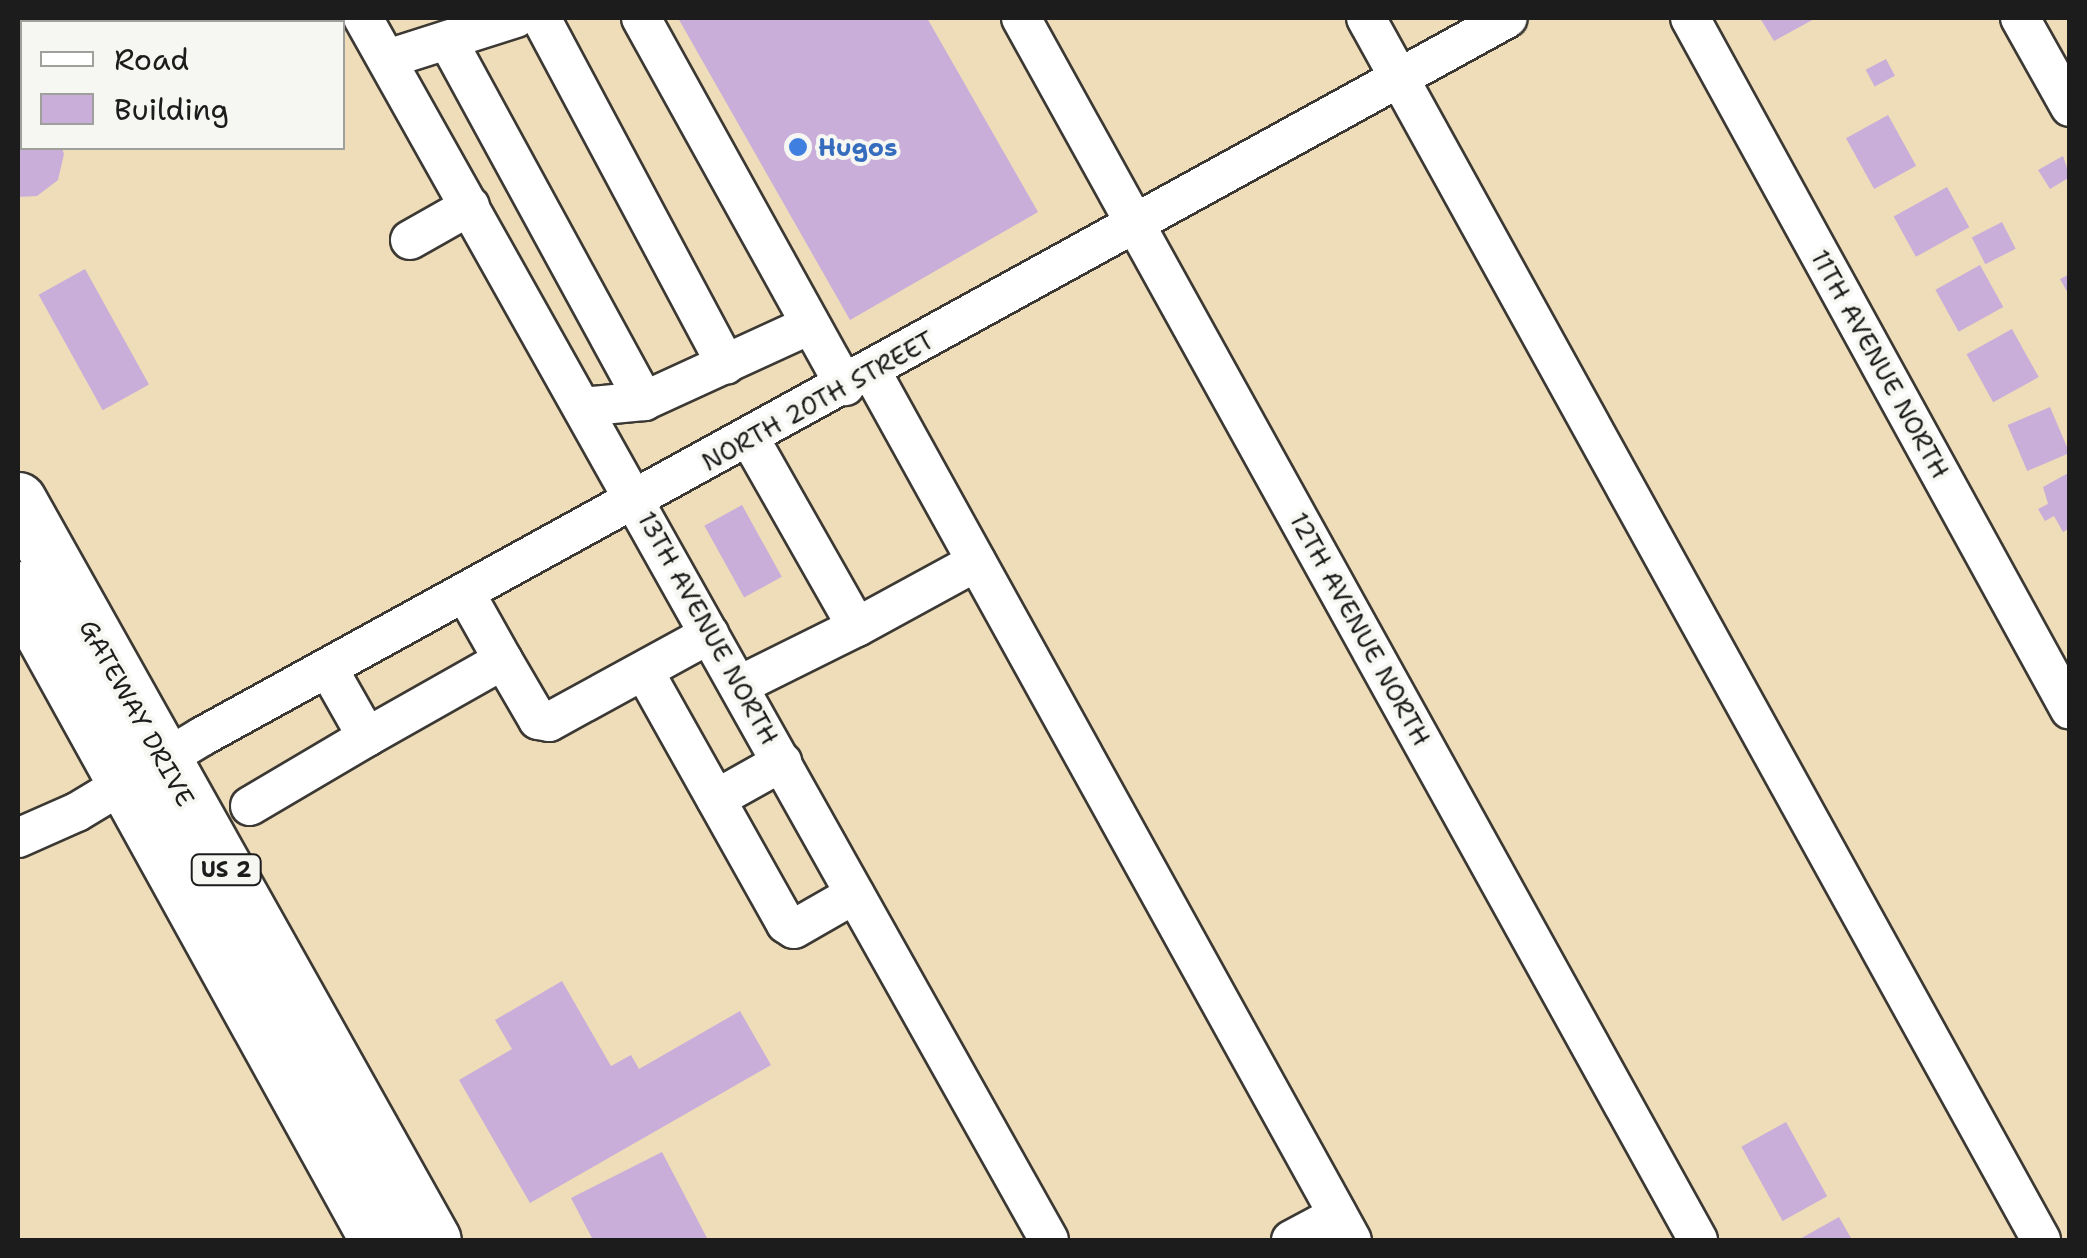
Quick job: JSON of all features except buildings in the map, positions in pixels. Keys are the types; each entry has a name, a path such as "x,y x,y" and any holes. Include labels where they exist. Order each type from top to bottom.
{"highway":[{"name":"GATEWAY DRIVE","path":"18,500 146,772 378,1240"},
{"name":"GATEWAY DRIVE","path":"18,589 146,772 433,1240"}],"street":[{"name":"13TH AVENUE NORTH","path":"363,18 1050,1240"},
{"path":"386,59 449,43 516,18"},
{"path":"540,18 726,364"},
{"path":"641,18 810,325 858,378 976,562 1345,1228 1292,1240"},
{"name":"12TH AVENUE NORTH","path":"1022,18 1698,1240"},
{"path":"1366,18 2041,1240"},
{"name":"NORTH 20TH STREET","path":"18,838 330,672 1508,18"},
{"name":"11TH AVENUE NORTH","path":"1690,18 2070,710"},
{"path":"2020,18 2070,108"},
{"path":"449,43 644,401"},
{"path":"410,240 470,206"},
{"path":"582,407 644,401 810,325"},
{"path":"750,440 857,627"},
{"path":"740,685 976,562"},
{"path":"467,596 538,720 549,722 710,634"},
{"path":"250,806 503,660"},
{"path":"644,671 786,924 794,929 855,894"},
{"path":"330,672 367,738"},
{"path":"716,799 782,762"}],"place":[{"name":"Hugos","path":"798,147"}]}
